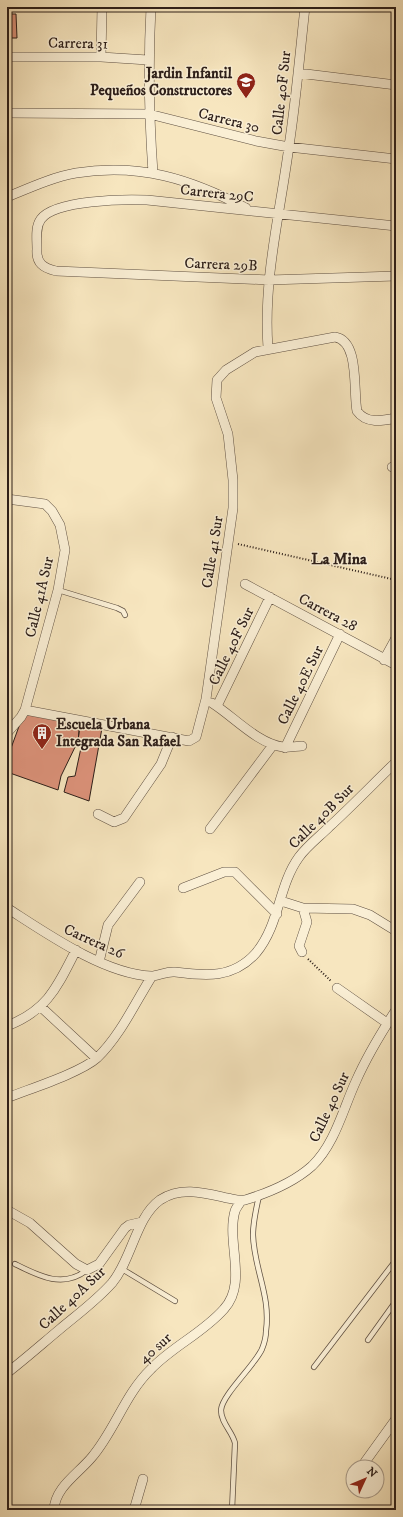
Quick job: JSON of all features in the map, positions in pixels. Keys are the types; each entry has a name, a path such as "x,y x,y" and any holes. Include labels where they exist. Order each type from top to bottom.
{"street":[{"path":"101,57 102,7"},
{"path":"151,7 148,60 149,114 153,173"},
{"name":"Calle 40F Sur","path":"268,348 266,316 269,280 277,214 289,147 305,7"},
{"name":"Carrera 31","path":"7,57 101,57 148,60"},
{"path":"298,73 396,85"},
{"name":"Carrera 30","path":"7,113 149,114 236,137 289,147 396,158"},
{"path":"7,197 76,173 114,170 153,173 175,177 251,210"},
{"name":"Carrera 29C","path":"45,268 38,262 36,253 37,230 40,220 48,211 65,206 124,199 251,210 396,226"},
{"name":"Carrera 29B","path":"45,268 56,271 269,280 396,276"},
{"path":"268,348 335,337 345,340 349,345 354,374 357,411 360,416 369,420 381,421 396,418"},
{"name":"Calle 41 Sur","path":"172,737 189,741 196,737 199,730 206,699 222,571 229,541 233,508 233,480 228,434 216,398 217,380 221,374 241,359 255,352 268,348"},
{"name":"Calle 41A Sur","path":"7,499 45,504 52,511 60,525 65,550 58,590 24,710 21,717 7,733"},
{"name":"Carrera 28","path":"245,584 340,634 384,660 396,665"},
{"name":"Calle 40F Sur","path":"217,706 270,597"},
{"name":"Calle 40E Sur","path":"285,748 340,634"},
{"path":"384,660 396,638"},
{"path":"206,699 249,730 273,744 285,748 302,746"},
{"path":"24,710 172,737 161,764 124,818 114,822 98,814"},
{"path":"210,829 273,744"},
{"name":"Calle 40B Sur","path":"246,961 262,944 277,914 292,867 300,856 396,762"},
{"path":"183,888 224,872 235,872 277,914"},
{"path":"99,962 108,925 140,882"},
{"path":"281,901 303,908 353,909 370,915 396,931"},
{"name":"Carrera 26","path":"7,908 62,943 99,962 127,971 152,976 172,972 205,976 217,975 225,973 246,961"},
{"path":"302,952 299,946 307,922 303,908"},
{"path":"7,1026 31,1015 41,1007 59,983 76,950"},
{"path":"7,1098 57,1078 96,1058 122,1024 152,976"},
{"path":"337,988 387,1024"},
{"path":"41,1007 96,1058"},
{"name":"Calle 40 Sur","path":"241,1201 259,1196 290,1181 311,1166 326,1149 356,1081 396,1010"},
{"name":"Calle 40A Sur","path":"7,1374 92,1302 112,1283 122,1269 142,1222 149,1211 159,1201 169,1196 184,1192 200,1192 241,1201"},
{"name":"40 sur","path":"54,1510 54,1502 62,1488 92,1458 105,1440 132,1394 150,1370 169,1352 225,1309 234,1292 236,1273 234,1225 235,1211 241,1201"},
{"path":"7,1210 30,1223 76,1264 87,1270 99,1264 125,1228 129,1225 142,1222"},
{"path":"368,1459 396,1419"},
{"path":"134,1510 143,1479"}],"lane":[{"path":"58,590 117,608 125,615"},
{"path":"232,1510 235,1443 233,1434 222,1418 221,1408 227,1397 262,1349 266,1333 268,1310 253,1235 254,1217 259,1196"},
{"path":"314,1368 396,1260"},
{"path":"15,1264 48,1279 58,1280 75,1278 87,1270"},
{"path":"122,1269 175,1300"},
{"path":"368,1340 396,1301"}],"path":[{"path":"229,541 276,554 396,580"},
{"path":"302,952 337,988"}],"building":[{"path":"7,14 16,14 17,38 7,38"},
{"name":"Escuela Urbana Integrada San Rafael","path":"25,710 80,723 78,741 61,776 58,790 7,772 7,759"},
{"name":"Escuela Urbana Integrada San Rafael","path":"80,723 102,728 89,801 64,792 68,777 75,776 82,743 78,741"}],"place":[{"name":"Jardin Infantil Pequeños Constructores","path":"246,99"},
{"name":"Escuela Urbana Integrada San Rafael","path":"42,750"}],"district":[{"name":"La Mina","path":"339,558"}]}
